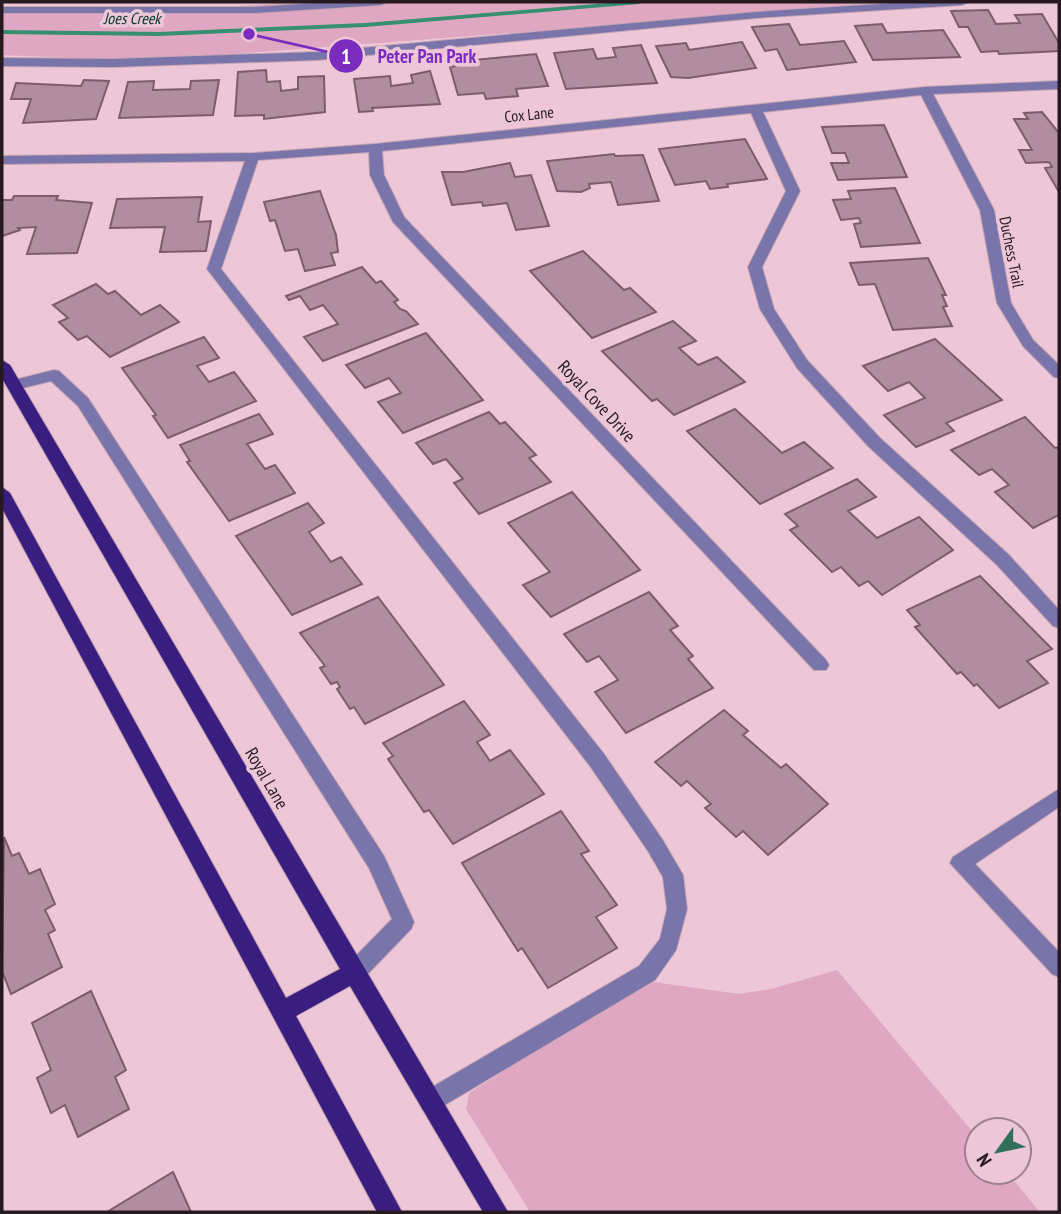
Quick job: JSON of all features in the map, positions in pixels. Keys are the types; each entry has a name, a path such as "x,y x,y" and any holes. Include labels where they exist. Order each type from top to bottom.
{"main road":[{"name":"Royal Lane","path":"2,365 8,387 496,1212"},
{"path":"2,493 390,1212"},
{"path":"282,1012 354,973"}],"street":[{"path":"2,10 255,10 382,2"},
{"path":"2,62 113,63 317,56 731,17 962,2"},
{"name":"Cox Lane","path":"2,160 253,157 375,148 925,91 1059,85"},
{"name":"Duchess Trail","path":"925,91 987,210 1004,303 1028,343 1059,373"},
{"path":"755,108 793,191 755,267 766,309 802,364 865,432 1003,560 1059,621"},
{"name":"Royal Cove Drive","path":"375,148 377,175 398,219 820,665"},
{"path":"253,157 214,269 597,760 656,845 673,875 677,909 669,943 648,972 430,1101"},
{"path":"8,387 54,375 83,402 377,862 404,922 354,973"},
{"path":"1059,797 960,863 1059,967"}],"shaded area":[{"path":"296,2 918,2 141,61 2,55 2,12 140,13"},
{"path":"837,970 963,1120 963,1186 1018,1186 1038,1210 530,1212 466,1109 469,1093 646,981 739,994 771,989"}],"building":[{"path":"988,10 996,24 1020,23 1015,15 1042,14 1059,43 1059,51 999,54 998,51 981,52 968,27 959,27 951,11"},
{"path":"789,24 800,45 844,41 856,62 787,70 777,49 765,51 752,27"},
{"path":"882,24 887,33 943,30 960,57 873,60 855,26"},
{"path":"742,42 756,68 688,78 671,77 656,46 686,43 689,50"},
{"path":"641,45 657,83 566,89 554,53 593,49 597,59 616,57 613,48"},
{"path":"536,54 548,86 516,89 518,96 486,99 484,93 458,95 450,67 455,66 453,62"},
{"path":"266,70 267,82 280,81 281,91 298,89 298,77 324,76 325,112 264,119 264,115 235,116 238,72"},
{"path":"430,71 440,104 372,108 373,111 359,112 354,79 390,76 391,86 413,83 411,75"},
{"path":"84,80 109,81 96,119 23,123 31,99 11,99 16,83 81,86"},
{"path":"219,80 213,115 119,118 128,82 154,81 153,90 190,89 191,81"},
{"path":"1042,112 1059,133 1059,192 1045,168 1052,167 1049,162 1026,163 1019,150 1032,150 1014,119 1028,119 1024,113"},
{"path":"884,125 907,177 838,180 831,163 849,163 845,153 832,153 822,127"},
{"path":"745,139 767,179 727,184 728,187 710,189 706,181 675,185 659,149"},
{"path":"614,154 643,155 659,201 618,205 611,182 589,184 590,188 581,192 557,191 547,161"},
{"path":"510,163 515,177 531,175 549,226 516,230 507,203 483,206 482,202 452,205 442,172 463,172"},
{"path":"895,188 920,243 861,247 854,224 861,223 859,218 841,220 833,200 851,199 848,191"},
{"path":"320,191 336,235 338,252 331,253 335,265 305,271 298,249 285,251 275,220 270,221 264,202"},
{"path":"14,196 58,196 56,200 92,203 77,253 27,254 36,227 18,228 20,230 2,236 2,200 12,200"},
{"path":"202,197 198,222 211,221 206,251 160,252 165,227 110,228 117,199"},
{"path":"583,251 624,290 630,288 656,312 592,338 530,271"},
{"path":"928,258 946,295 942,295 947,306 943,307 952,326 893,330 875,284 859,285 850,263"},
{"path":"362,267 376,283 381,281 398,300 394,302 400,309 406,311 418,324 323,361 304,337 338,324 323,305 310,310 300,296 289,300 286,296"},
{"path":"96,284 108,294 115,291 141,315 160,305 179,322 110,357 87,336 78,340 59,322 68,318 53,305"},
{"path":"673,321 696,341 679,348 698,365 717,357 745,382 674,415 657,399 652,401 602,351"},
{"path":"426,333 483,400 403,433 378,402 401,393 389,378 365,388 346,365"},
{"path":"204,337 219,358 197,366 209,382 234,372 256,401 168,438 153,416 156,415 122,368"},
{"path":"935,339 1002,400 946,423 954,431 916,447 884,415 925,398 909,382 888,391 863,366"},
{"path":"735,409 782,453 804,442 833,468 760,504 687,431"},
{"path":"489,412 500,424 505,422 536,455 529,458 551,482 479,514 454,483 463,479 446,459 433,464 416,443"},
{"path":"259,414 273,434 247,444 265,469 275,465 295,493 229,521 187,462 190,461 180,445"},
{"path":"1025,417 1055,448 1059,447 1059,515 1033,528 995,492 1009,485 992,469 979,475 951,450"},
{"path":"857,479 876,497 848,511 877,538 919,517 953,550 882,595 868,581 859,586 841,567 832,572 790,530 798,526 785,514"},
{"path":"572,492 640,570 551,617 523,585 550,572 508,523"},
{"path":"308,503 324,523 309,532 331,562 341,557 362,584 292,615 236,536"},
{"path":"980,576 1052,649 1027,661 1048,683 999,708 977,684 974,686 961,672 957,674 915,627 920,625 907,610"},
{"path":"649,592 678,626 670,630 693,656 688,659 713,688 626,733 595,692 618,680 599,656 587,662 564,634"},
{"path":"378,597 444,685 365,724 354,707 350,709 337,689 340,687 337,682 331,684 320,668 325,666 300,633"},
{"path":"464,701 490,735 477,742 490,761 510,750 544,794 453,844 429,810 424,812 388,759 393,756 383,743"},
{"path":"724,710 748,731 743,735 781,768 786,764 828,804 768,855 743,831 736,837 705,808 711,804 687,781 681,786 655,762"},
{"path":"561,811 589,851 581,854 617,905 596,917 617,948 548,988 522,948 518,951 462,863"},
{"path":"4,837 12,856 19,853 29,874 40,869 55,904 45,910 55,930 48,934 62,967 11,994 2,971"},
{"path":"91,991 126,1070 115,1077 129,1109 78,1137 65,1105 51,1113 37,1078 51,1070 32,1023"},
{"path":"173,1172 191,1212 107,1212"}],"waterway":[{"name":"Joes Creek","path":"2,32 159,34 365,25 639,2"}],"place":[{"name":"Peter Pan Park","path":"249,34"}]}
